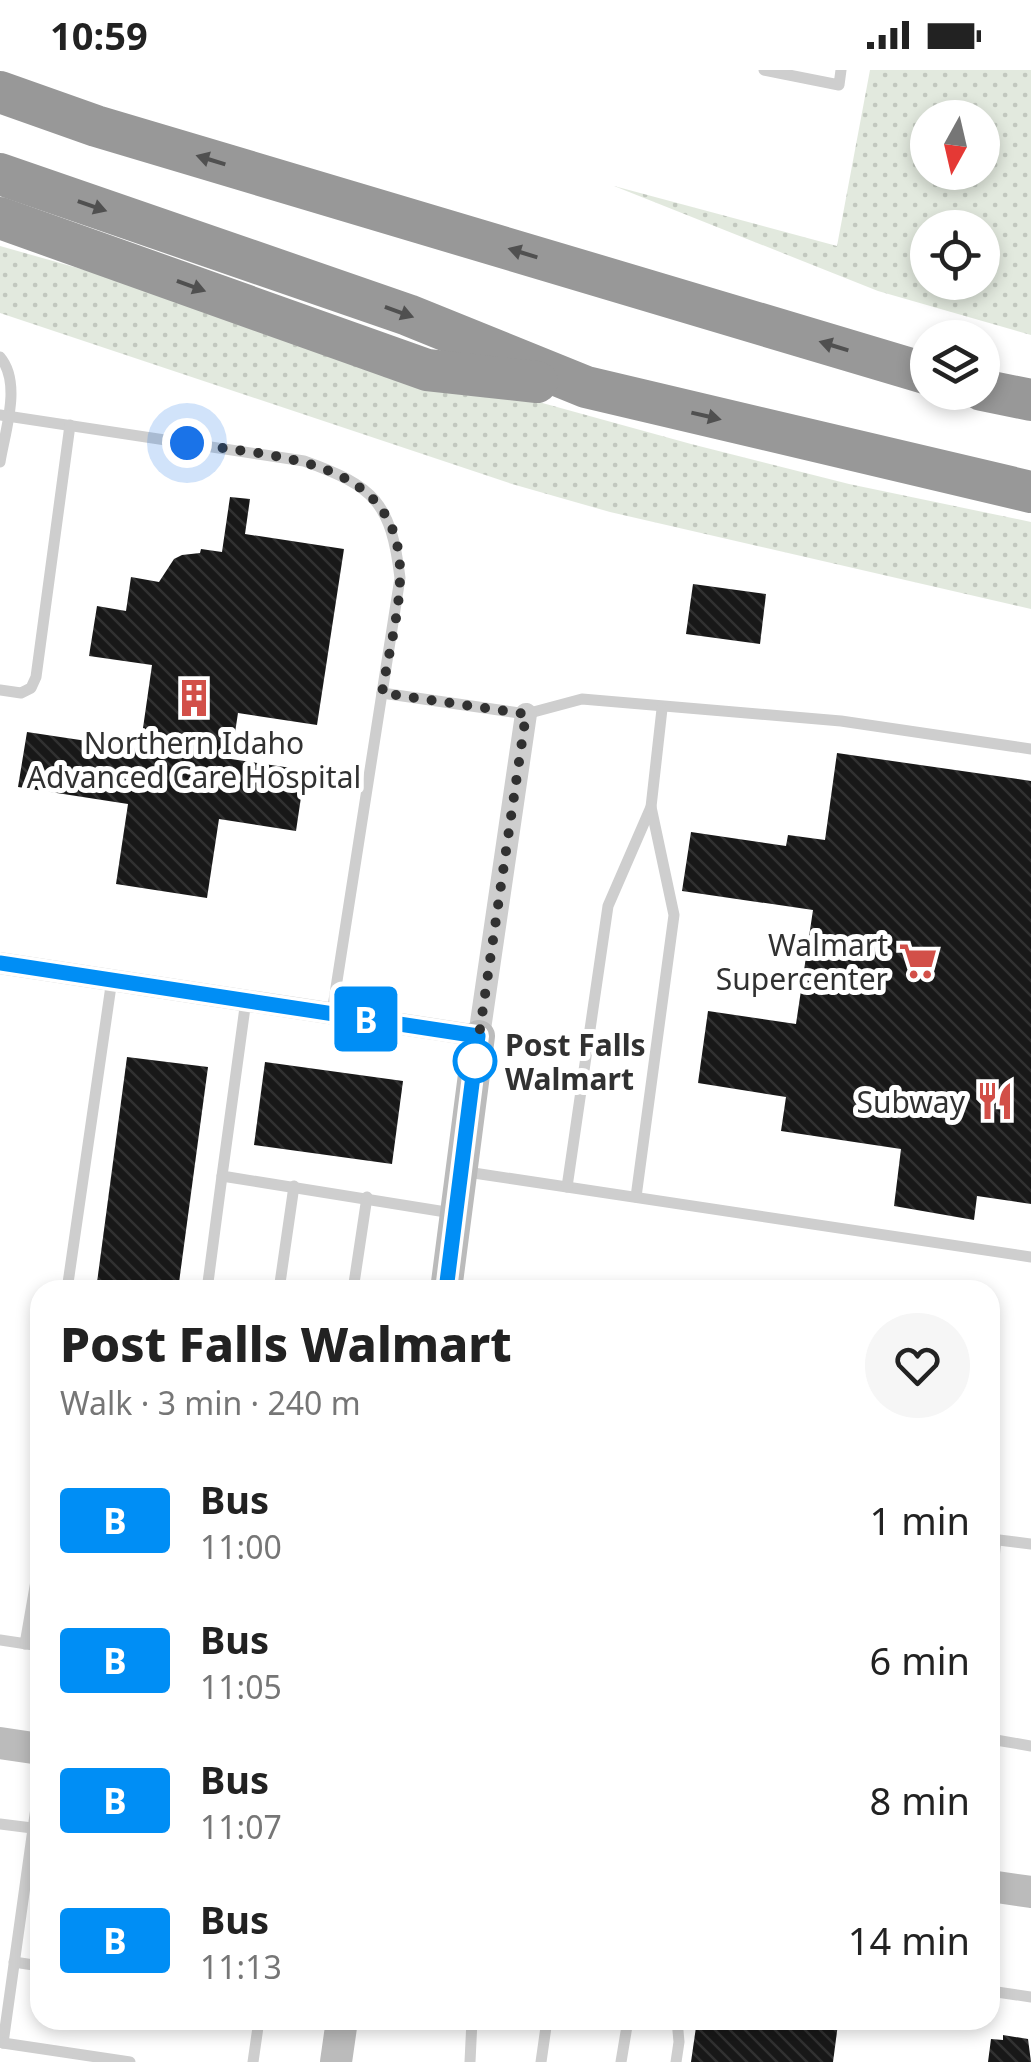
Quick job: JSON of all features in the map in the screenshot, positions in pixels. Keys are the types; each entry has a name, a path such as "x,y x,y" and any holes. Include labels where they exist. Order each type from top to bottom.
{"highway":[{"path":"0,79 96,126"},
{"path":"0,92 96,126 910,369"},
{"path":"0,174 408,315 586,387"},
{"path":"0,218 427,370 586,387 1031,492"},
{"path":"1000,394 1031,400"}],"street":[{"path":"447,1280 478,1036 526,714"},
{"path":"0,962 478,1036"},
{"path":"0,1743 30,1748"},
{"path":"1000,1887 1031,1892"},
{"path":"336,2062 341,2030"}],"lane":[{"path":"764,70 839,85 841,70"},
{"path":"0,357 8,366 10,394 0,462"},
{"path":"4,415 304,461 348,476 376,499 395,537 400,578 332,1014"},
{"path":"0,690 21,692 31,688 36,677 70,426"},
{"path":"382,693 526,714 582,700 841,721 1031,749"},
{"path":"566,1187 608,906 651,807 662,708"},
{"path":"636,1198 674,916 651,807"},
{"path":"68,1280 112,979"},
{"path":"208,1280 246,1000"},
{"path":"462,1172 1031,1257"},
{"path":"222,1176 456,1214"},
{"path":"280,1280 294,1186"},
{"path":"354,1280 366,1197"},
{"path":"1000,1540 1031,1544"},
{"path":"25,1644 30,1615"},
{"path":"0,1640 30,1645"},
{"path":"1000,1741 1030,1745 1031,1737"},
{"path":"0,1824 30,1828"},
{"path":"30,1865 5,1996 2,2042 130,2062"},
{"path":"14,1962 30,1964"},
{"path":"1000,1992 1031,1997"},
{"path":"253,2062 258,2030"},
{"path":"470,2062 472,2030"},
{"path":"541,2062 546,2030"},
{"path":"621,2062 626,2030"},
{"path":"676,2062 678,2030"}],"shaded area":[{"path":"870,70 1031,70 1031,335 1000,326 1000,320 979,320 878,291 614,186 837,246"},
{"path":"0,246 347,349 691,444 849,484 1031,522 1031,609 610,512 512,484 0,313"}],"building":[{"name":"Northern Idaho Advanced Care Hospital","path":"230,497 250,499 245,534 344,549 317,725 238,713 231,759 305,770 296,831 219,819 207,898 116,884 128,804 18,787 27,732 140,749 152,665 89,656 97,606 126,611 131,577 159,582 174,559 182,555 200,553 201,549 222,552"},
{"path":"693,584 766,594 760,644 686,634"},
{"name":"Walmart Supercenter","path":"837,753 1031,781 1031,1204 977,1196 974,1220 894,1206 901,1149 781,1131 786,1097 698,1083 708,1011 796,1024 813,910 682,891 691,832 786,846 788,835 825,840"},
{"path":"127,1057 208,1067 179,1280 97,1280"},
{"path":"265,1062 403,1081 392,1164 254,1145"},
{"path":"696,2030 837,2030 833,2062 691,2062"},
{"path":"1003,2035 1028,2039 1031,2062 988,2062 991,2039 1003,2040"}],"bus line":[{"name":"B","path":"0,963 478,1036 447,1280"}],"place":[{"name":"Northern Idaho Advanced Care Hospital","path":"194,698"},
{"name":"Walmart Supercenter","path":"918,961"},
{"name":"Post Falls Walmart","path":"475,1061"},
{"name":"Subway","path":"995,1101"}],"route":[{"path":"187,443 304,461 348,476 376,499 395,537 400,578 382,693 526,714 474,1070 475,1061"}]}
